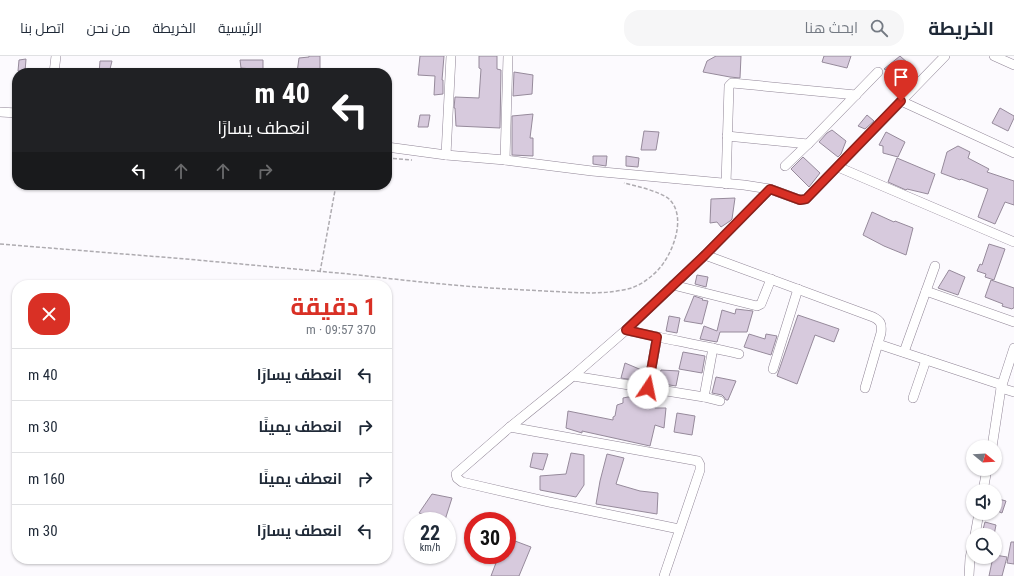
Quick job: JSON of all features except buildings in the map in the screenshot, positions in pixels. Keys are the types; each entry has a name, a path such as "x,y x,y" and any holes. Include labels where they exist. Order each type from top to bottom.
{"street":[{"path":"55,68 56,56"},
{"path":"446,155 451,56"},
{"path":"505,160 508,56"},
{"path":"392,149 505,160 579,170 744,185 770,189 803,200 806,199 838,167 945,56"},
{"path":"994,56 1014,65"},
{"path":"785,166 878,72"},
{"path":"726,184 728,86 732,83 856,95"},
{"path":"901,101 1014,153"},
{"path":"0,112 12,113"},
{"path":"727,136 808,144"},
{"path":"838,167 1014,242"},
{"path":"679,529 462,482 457,478 456,474 626,330 705,255 770,189"},
{"path":"705,255 878,320 882,325 881,333 865,388"},
{"path":"904,352 935,266"},
{"path":"673,285 757,306 761,304 771,279"},
{"path":"773,369 798,289"},
{"path":"926,292 1014,322"},
{"path":"626,330 739,354"},
{"path":"648,388 657,337"},
{"path":"878,344 1014,392"},
{"path":"704,397 713,348"},
{"path":"993,440 1002,387 1014,348"},
{"path":"913,398 926,360"},
{"path":"573,376 704,397 720,401"},
{"path":"510,427 698,461 700,470 664,576"},
{"path":"968,576 969,564"}],"path":[{"path":"392,158 417,160"},
{"path":"0,244 473,287 597,294 624,290 638,285 658,270 666,258 678,229 678,216 668,199 654,191 622,183"},
{"path":"320,272 335,190"}],"route":[{"path":"648,388 657,337 626,330 705,255 770,189 800,200 806,199 901,101"}]}
